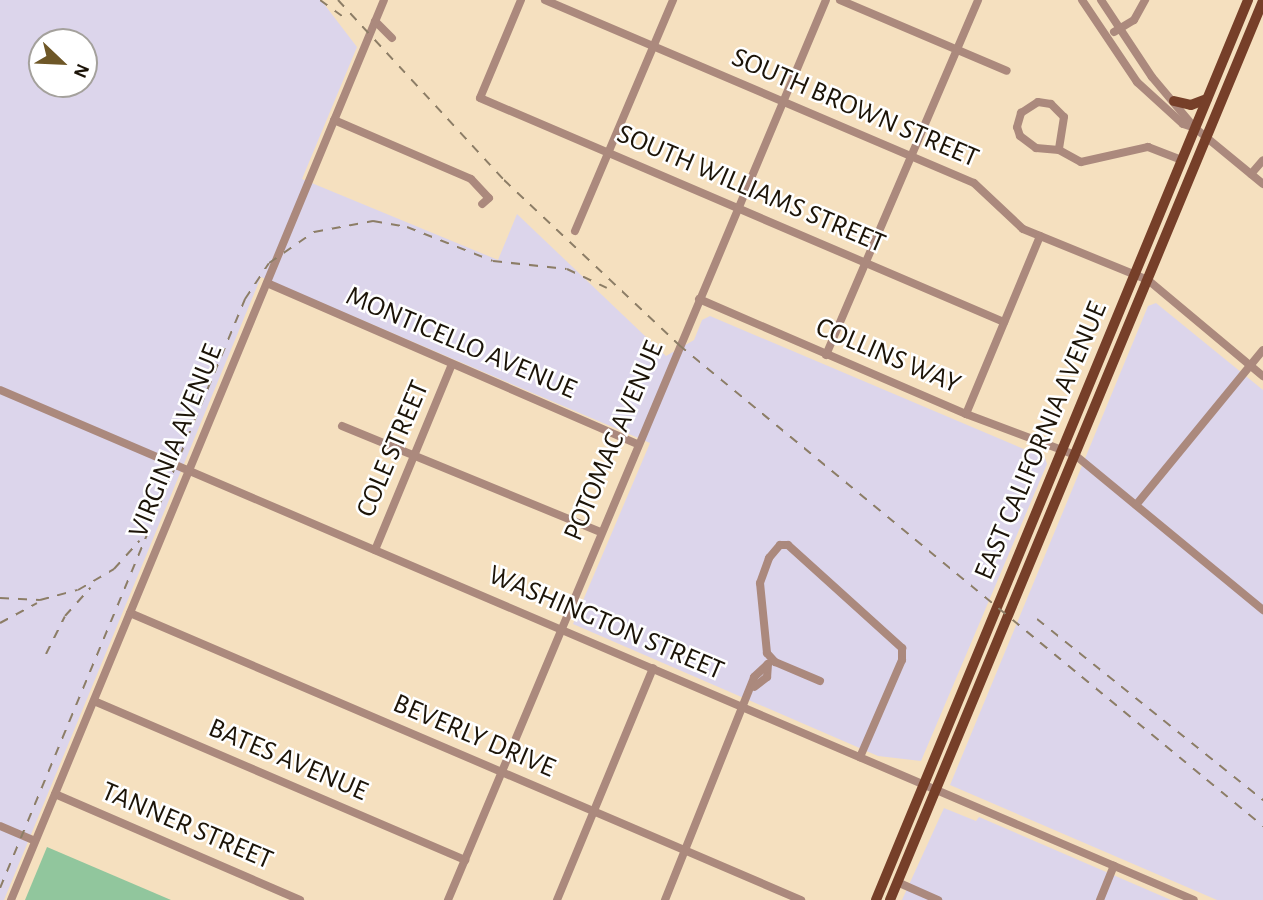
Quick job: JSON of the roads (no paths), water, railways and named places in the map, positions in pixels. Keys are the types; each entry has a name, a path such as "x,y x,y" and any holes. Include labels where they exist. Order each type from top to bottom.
{"main road":[{"name":"EAST CALIFORNIA AVENUE","path":"876,900 1248,0"},
{"name":"EAST CALIFORNIA AVENUE","path":"890,900 1263,1"},
{"path":"1174,101 1191,105 1207,99"}],"street":[{"name":"VIRGINIA AVENUE","path":"11,900 384,0"},
{"name":"SOUTH WILLIAMS STREET","path":"521,0 480,98 1004,321"},
{"name":"SOUTH BROWN STREET","path":"545,0 974,183 1008,219 1040,236 1148,280 1263,376"},
{"path":"575,231 674,0"},
{"name":"POTOMAC AVENUE","path":"448,900 826,0"},
{"path":"840,0 1007,71"},
{"path":"827,355 978,0"},
{"path":"1082,0 1137,82 1183,124 1195,128"},
{"path":"1101,0 1119,30 1195,128 1263,184"},
{"path":"1108,36 1138,16 1144,0"},
{"path":"375,20 392,38"},
{"path":"1059,150 1065,124 1061,112 1044,102 1027,106 1018,120 1020,136 1035,148 1059,150 1081,162 1148,147 1182,160"},
{"path":"334,120 471,179 489,198 482,204"},
{"path":"1251,174 1263,160"},
{"path":"966,414 1040,236"},
{"name":"MONTICELLO AVENUE","path":"267,283 638,444"},
{"name":"COLLINS WAY","path":"699,299 966,414 1075,455"},
{"path":"1136,505 1263,350"},
{"name":"COLE STREET","path":"375,550 452,365"},
{"name":"WASHINGTON STREET","path":"0,390 1194,900"},
{"path":"342,426 416,453 601,531"},
{"path":"1075,455 1263,610"},
{"path":"666,900 754,687 766,677 769,661 760,583 772,551 783,544 902,648 860,757"},
{"name":"BEVERLY DRIVE","path":"130,613 801,900"},
{"path":"769,661 820,681"},
{"path":"557,900 653,668"},
{"name":"BATES AVENUE","path":"94,701 465,859"},
{"name":"TANNER STREET","path":"55,794 300,900"},
{"path":"0,826 35,841"},
{"path":"1100,900 1114,866"},
{"path":"897,882 938,900"}],"railway":[{"path":"320,0 345,18"},
{"path":"338,0 504,180 679,345 1263,826"},
{"path":"0,888 245,299 269,263 314,232 373,221 407,227 493,261 567,269 607,288"},
{"path":"0,598 40,600 78,590 114,569 139,541"},
{"path":"46,654 65,616 90,588"},
{"path":"0,623 37,603"},
{"path":"1037,619 1263,800"}]}
